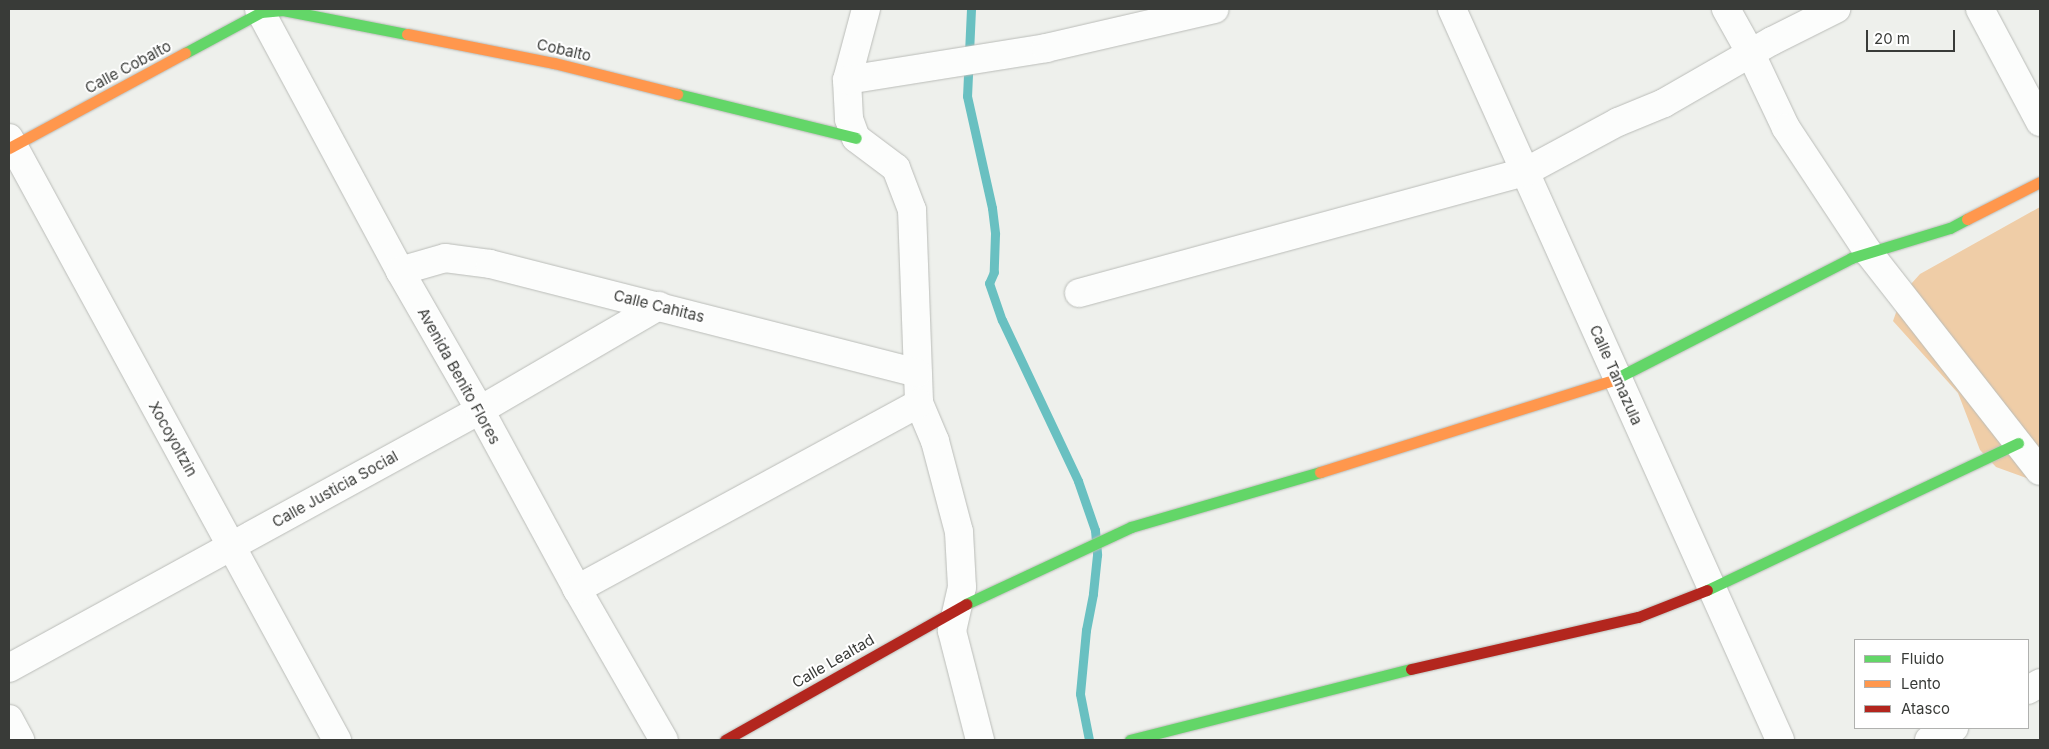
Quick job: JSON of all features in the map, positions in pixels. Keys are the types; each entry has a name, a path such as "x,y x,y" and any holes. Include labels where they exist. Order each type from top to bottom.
{"street":[{"path":"866,9 847,80 850,119 856,138 896,168 912,210 919,402 935,441 959,532 962,587 952,631 980,740"},
{"path":"847,80 1046,48 1215,9"},
{"name":"Calle Tamazula","path":"1452,9 1780,740"},
{"path":"1726,9 1751,54 1786,128 1868,252 2040,471"},
{"path":"1079,293 1525,172 1618,122 1664,102 1836,9"},
{"path":"1980,9 2040,122"},
{"name":"Cobalto","path":"260,11 310,11 554,62 856,138"},
{"name":"Calle Cobalto","path":"10,144 260,11"},
{"name":"Avenida Benito Flores","path":"260,11 400,271 480,410 577,589 664,740"},
{"name":"Xocoyoltzin","path":"10,144 337,740"},
{"name":"Calle Lealtad","path":"726,740 957,608 1144,522 1354,462 1618,379 1851,258 1950,228 2040,182"},
{"name":"Calle Cahitas","path":"400,271 445,258 465,260 659,306 917,373"},
{"name":"Calle Justicia Social","path":"9,668 480,410 659,306"},
{"path":"577,589 919,402"},
{"path":"1130,740 1431,664 1638,617 1711,588 2018,443"},
{"path":"9,719 20,740"},
{"path":"1929,740 1952,729"}],"shaded area":[{"path":"2040,207 2040,483 1996,467 1980,450 1958,393 1893,321 1903,293 1920,274"}],"waterway":[{"path":"971,9 967,96 992,208 995,234 994,272 989,283 1002,320 1078,481 1095,530 1097,555 1093,594 1086,630 1080,694 1089,740"}],"traffic: fast":[{"path":"185,53 261,12 283,10 407,34"},
{"path":"677,94 856,138"},
{"path":"1613,380 1851,258 1950,228 1967,219"},
{"path":"1707,590 2018,443"},
{"path":"966,604 1131,527 1320,472"},
{"path":"1130,740 1411,669"}],"traffic: slow":[{"path":"407,34 554,63 677,94"},
{"path":"9,148 185,53"},
{"path":"1967,219 2040,182"},
{"path":"1320,472 1613,380"}],"traffic: jam":[{"path":"1411,669 1638,617 1707,590"},
{"path":"725,740 966,604"}]}
